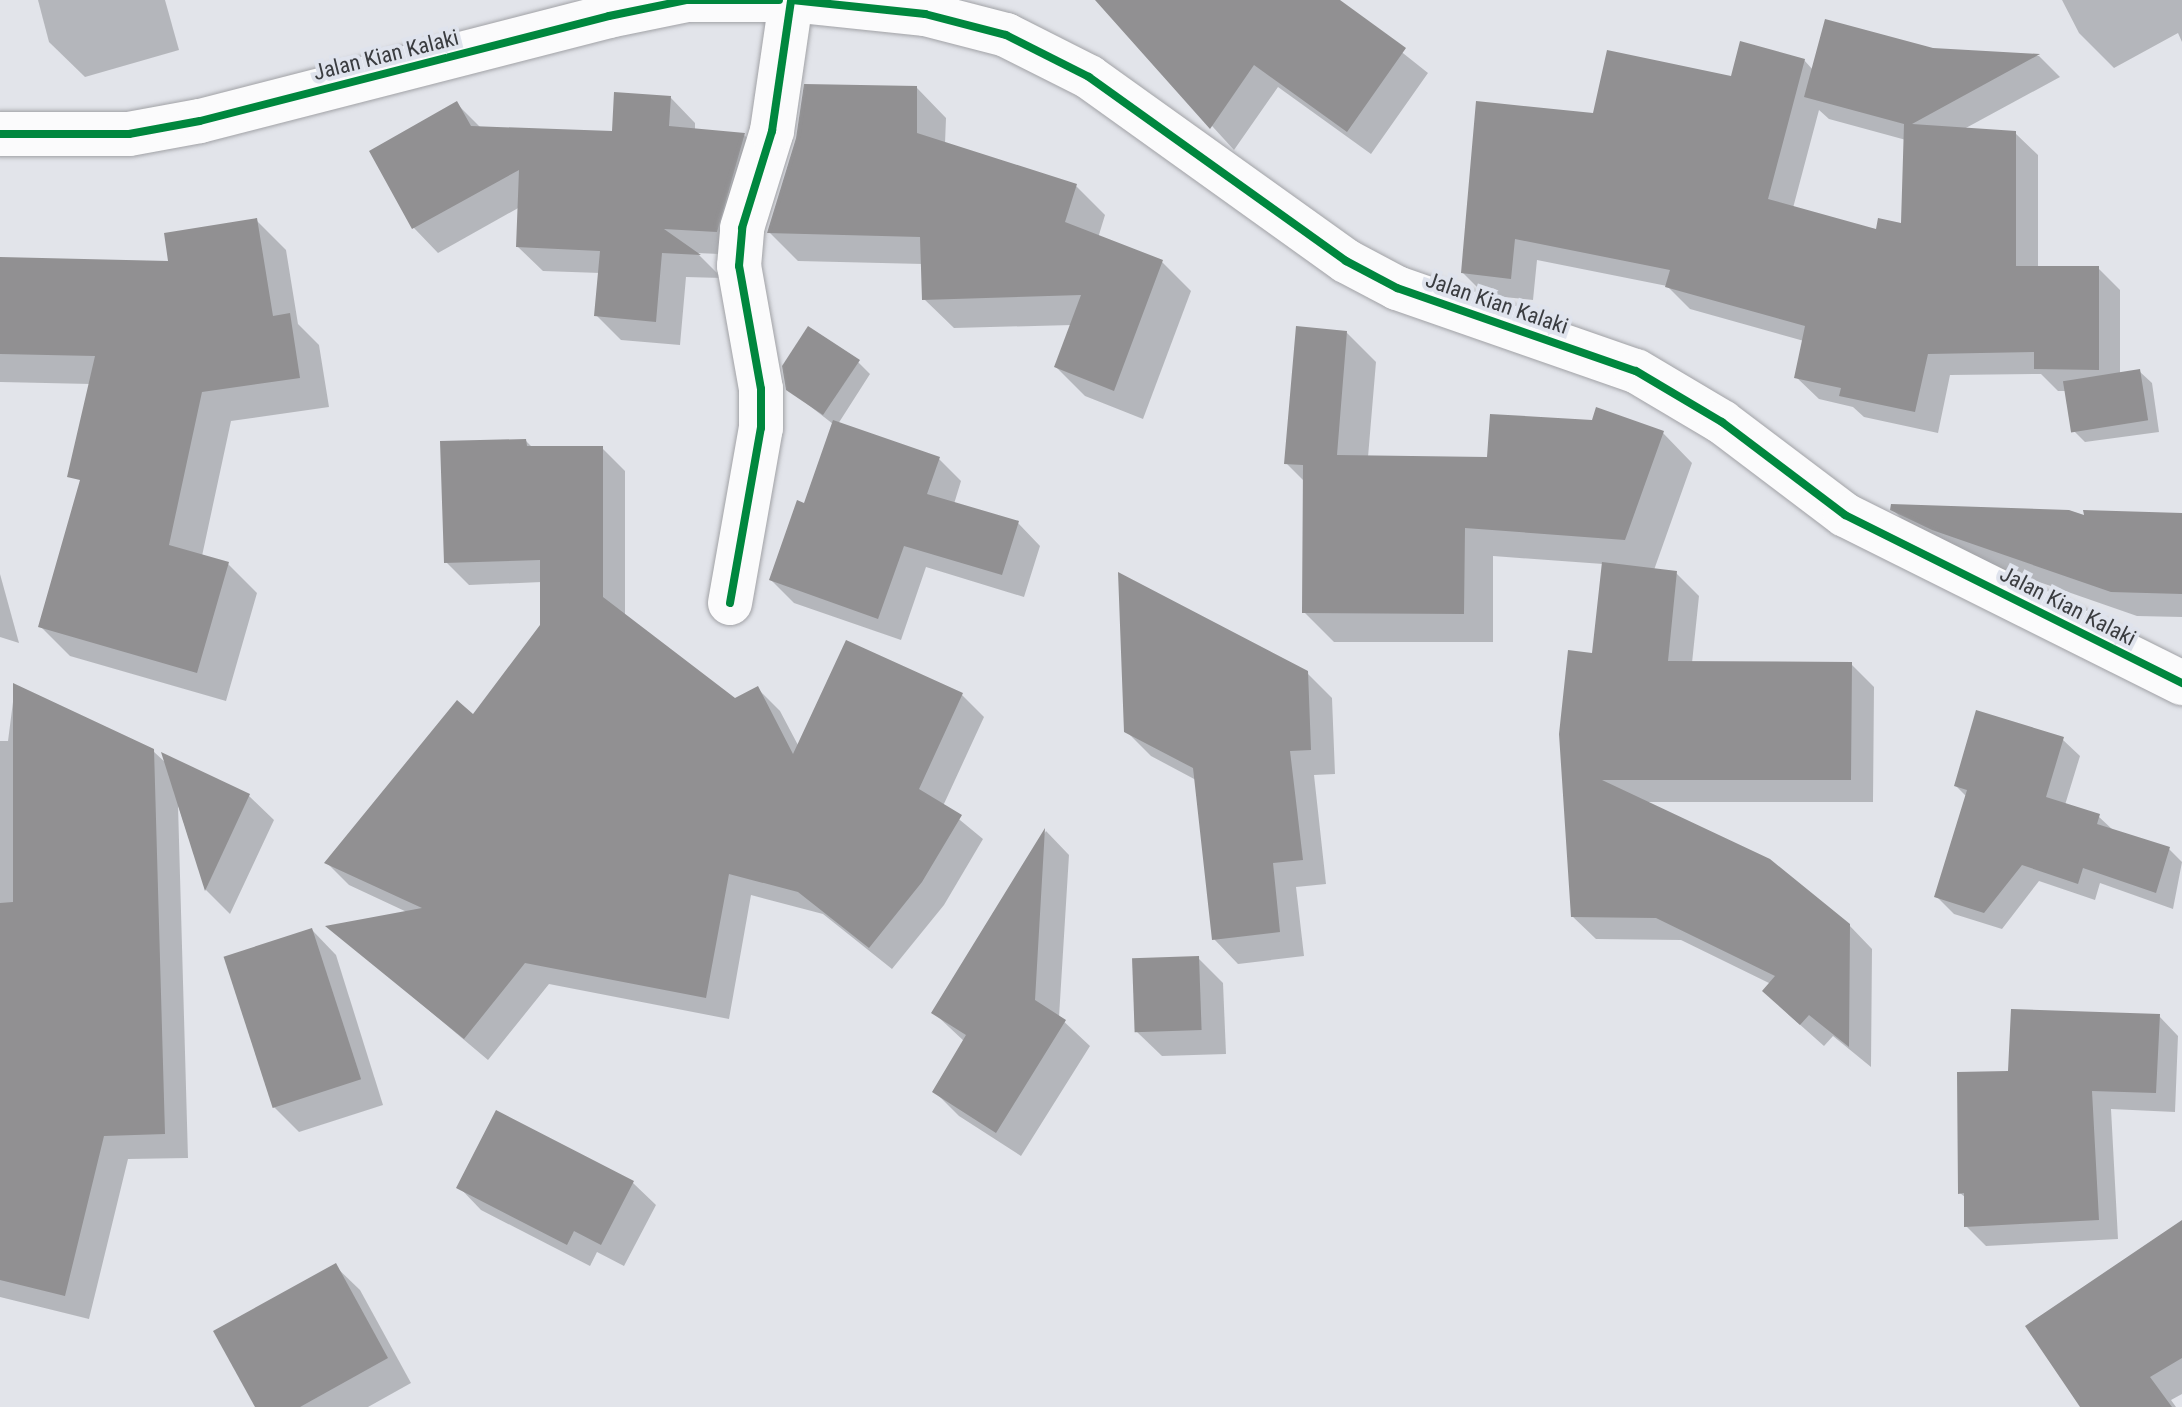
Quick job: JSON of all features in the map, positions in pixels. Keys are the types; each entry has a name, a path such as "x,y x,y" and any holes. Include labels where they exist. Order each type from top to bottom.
{"street":[{"name":"Jalan Kian Kalaki","path":"0,134 129,134 200,121 609,16 687,0 779,0"},
{"path":"723,584 738,467 743,387 739,329 740,285 740,270 740,256 740,241 740,212 762,87 791,0 772,131 742,228 741,241 740,254 739,266 741,282 755,350 761,389 761,428 723,584"},
{"name":"Jalan Kian Kalaki","path":"792,0 925,14 1006,35 1089,77 1346,261 1397,288 1636,371 1722,422 1845,515 2182,683"}],"building":[{"path":"1095,0 1340,0 1406,48 1347,132 1254,65 1210,129"},
{"path":"1825,19 1933,48 2040,54 1912,124 2016,131 2016,266 2099,266 2099,370 2034,369 2034,352 1928,354 1915,412 1839,396 1841,388 1794,378 1805,326 1665,287 1670,270 1515,239 1511,279 1461,273 1476,101 1593,113 1607,50 1731,76 1740,41 1805,59 1768,199 1876,229 1878,218 1901,223 1904,124 1804,97"},
{"path":"804,84 917,86 917,133 1077,184 1065,222 1163,260 1114,391 1054,367 1081,295 922,300 920,237 767,233 796,138"},
{"path":"614,92 671,96 669,126 745,133 717,232 664,229 701,255 662,253 656,322 594,316 600,251 516,247 519,170 412,229 369,151 457,101 471,126 612,131"},
{"path":"257,218 273,316 290,313 300,378 202,392 169,545 229,562 197,673 38,627 80,480 67,477 95,356 0,354 0,257 168,261 164,233"},
{"path":"808,326 860,360 823,415 786,390 782,366"},
{"path":"1296,326 1347,331 1337,455 1487,457 1490,414 1592,420 1596,407 1664,431 1625,540 1465,528 1464,614 1302,613 1303,465 1284,464"},
{"path":"2140,369 2148,420 2071,433 2063,381"},
{"path":"833,420 940,457 927,494 1019,521 1002,575 904,546 878,619 769,580 797,500 804,503"},
{"path":"526,439 527,446 603,446 603,597 735,698 758,686 793,754 846,640 963,693 919,789 962,815 922,882 869,948 798,892 729,874 706,998 525,963 464,1039 325,926 422,908 324,863 457,700 473,714 540,625 540,560 444,563 440,441"},
{"path":"1891,504 2069,510 2084,515 2083,510 2182,513 2182,594 2111,592 1932,530 1890,510"},
{"path":"1602,562 1677,571 1668,661 1852,662 1851,780 1602,780 1770,859 1850,924 1849,1047 1809,1015 1800,1025 1762,991 1775,976 1656,918 1571,917 1559,734 1568,650 1592,653"},
{"path":"1118,572 1308,671 1311,750 1290,751 1303,860 1273,863 1280,932 1212,940 1193,768 1124,732"},
{"path":"13,683 154,749 165,1134 104,1136 65,1296 0,1280 0,903 13,902"},
{"path":"1976,710 2064,737 2046,797 2100,814 2097,824 2170,847 2156,893 2083,868 2078,884 2022,865 1984,913 1934,897 1967,790 1954,786"},
{"path":"161,752 250,794 205,891"},
{"path":"1045,828 1035,1000 1066,1020 996,1133 932,1092 966,1035 931,1013"},
{"path":"312,928 361,1079 273,1108 224,957"},
{"path":"1199,956 1202,1030 1135,1032 1132,958"},
{"path":"2011,1009 2160,1014 2156,1093 2092,1091 2099,1220 1964,1227 1964,1193 1958,1194 1957,1072 2008,1071"},
{"path":"496,1110 634,1181 601,1245 574,1231 567,1245 456,1188"},
{"path":"2182,1220 2182,1358 2150,1377 2172,1407 2080,1407 2025,1326"},
{"path":"336,1263 388,1358 300,1407 255,1407 213,1331"}],"cycle path":[{"path":"0,134 129,134 200,121 609,16 687,0 779,0"},
{"path":"730,603 761,428 761,389 739,266 742,228 772,131 791,0"},
{"path":"792,0 925,14 1006,35 1089,77 1346,261 1397,288 1636,371 1722,422 1845,515 2182,683"}]}
